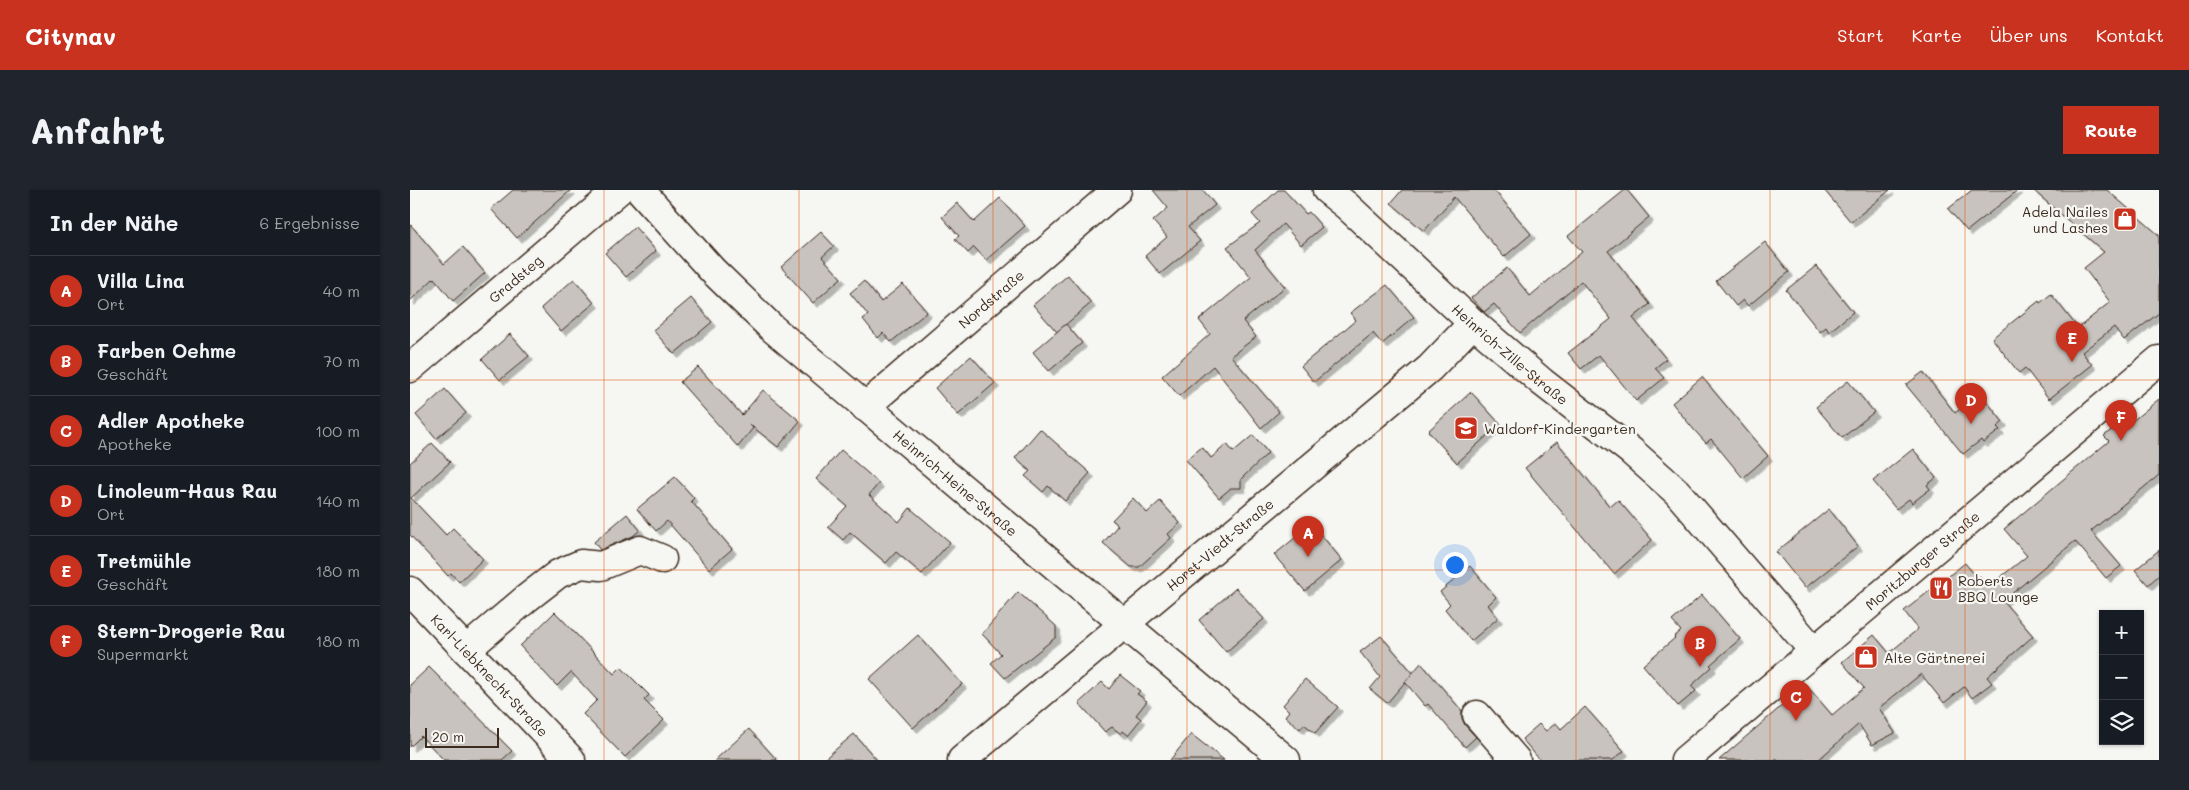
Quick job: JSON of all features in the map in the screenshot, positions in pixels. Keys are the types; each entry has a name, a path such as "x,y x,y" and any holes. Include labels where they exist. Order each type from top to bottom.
{"street":[{"name":"Gradsteg","path":"410,368 619,190"},
{"name":"Heinrich-Heine-Straße","path":"640,190 726,284 772,328 1286,760"},
{"name":"Nordstraße","path":"865,407 1117,190"},
{"name":"Heinrich-Zille-Straße","path":"1327,190 1347,206 1473,323 1542,382 1631,451 1677,492 1814,651"},
{"name":"Horst-Viedt-Straße","path":"962,760 1430,368 1473,323"},
{"name":"Moritzburger Straße","path":"1685,760 2159,360"},
{"path":"466,650 558,574 581,564 601,566 640,550 662,559"},
{"name":"Karl-Liebknecht-Straße","path":"410,591 571,760"},
{"path":"1477,715 1516,760"}],"building":[{"path":"513,190 571,190 517,238 491,209"},
{"path":"1153,190 1203,190 1215,205 1188,227 1200,241 1160,274 1145,256 1167,237 1153,221 1168,208"},
{"path":"1278,190 1284,190 1306,214 1309,212 1322,227 1301,245 1283,224 1255,250 1285,287 1243,321 1256,337 1231,356 1279,412 1261,428 1213,366 1179,396 1162,376 1210,334 1199,320 1251,277 1227,247 1260,223 1252,214"},
{"path":"1402,190 1494,190 1531,234 1504,257 1454,197 1424,231 1391,203"},
{"path":"1625,190 1649,217 1608,251 1650,304 1633,318 1666,359 1655,368 1664,378 1636,401 1599,355 1581,369 1568,353 1611,319 1581,281 1520,333 1494,304 1484,312 1471,298 1507,268 1530,296 1582,252 1568,236"},
{"path":"1824,190 1890,190 1851,222"},
{"path":"1972,190 2018,190 1967,231 1948,209"},
{"path":"2033,190 2107,190 2159,235 2159,313 2124,340 2114,327 2082,352 2092,365 2049,399 2025,368 2019,373 1992,338 2039,301 2040,303 2051,294 2078,328 2110,302 2084,268 2104,252"},
{"path":"1000,198 1025,226 986,260 974,247 968,253 955,239 959,236 942,217 957,203 974,222"},
{"path":"410,224 444,264 463,247 485,273 453,301 434,278 410,301"},
{"path":"635,227 656,251 626,277 605,253"},
{"path":"821,232 834,246 822,257 841,278 813,303 781,267"},
{"path":"1765,242 1789,272 1748,306 1743,300 1736,306 1716,281"},
{"path":"1816,266 1853,312 1829,332 1826,327 1820,332 1786,290"},
{"path":"1068,275 1091,303 1057,332 1033,305"},
{"path":"574,279 594,303 561,331 541,308"},
{"path":"864,281 881,302 903,284 927,312 891,342 883,333 878,338 863,319 868,315 850,293"},
{"path":"1387,285 1414,317 1382,344 1373,333 1314,382 1301,366 1356,320 1350,313"},
{"path":"691,298 712,322 674,354 653,330"},
{"path":"1066,324 1082,343 1049,371 1033,352"},
{"path":"510,334 529,356 500,380 482,359"},
{"path":"971,356 995,383 958,415 935,388"},
{"path":"698,367 742,415 763,390 800,421 778,447 749,424 753,428 738,447 680,382"},
{"path":"1923,372 1955,413 1980,393 2003,422 1997,427 2000,430 1983,443 1981,440 1963,454 1906,385"},
{"path":"1702,377 1768,456 1743,478 1711,439 1706,443 1672,403"},
{"path":"1848,381 1874,412 1842,438 1816,407"},
{"path":"445,389 466,413 436,439 416,415"},
{"path":"1471,392 1500,424 1457,463 1428,431"},
{"path":"2159,399 2159,475 2091,531 2121,566 2106,578 2075,541 2003,601 2033,636 1987,677 1992,683 1972,698 1964,687 1944,703 1921,674 1879,708 1895,733 1872,745 1859,724 1818,760 1719,760 1806,685 1832,715 1864,688 1842,662 1874,635 1889,653 1918,629 1904,611 1965,563 1977,578 1980,576 1988,587 2027,556 2004,529 2109,441 2104,436 2126,418 2130,423"},
{"path":"1040,429 1090,473 1065,501 1048,486 1043,492 1025,476 1030,471 1015,458"},
{"path":"1253,435 1268,453 1241,479 1241,488 1231,488 1219,498 1186,460 1202,447 1211,458 1227,444 1233,452"},
{"path":"1557,442 1610,507 1618,500 1652,540 1614,574 1525,468"},
{"path":"432,443 450,462 411,498 446,535 453,528 483,559 459,582 451,573 448,576 410,535 410,463"},
{"path":"1913,449 1936,478 1927,485 1930,489 1912,503 1909,499 1896,509 1873,481"},
{"path":"841,450 879,483 869,495 899,522 910,508 950,542 922,574 896,552 886,563 850,532 843,540 828,527 847,506 816,479"},
{"path":"675,477 694,498 691,501 732,549 709,569 667,521 656,531 637,509"},
{"path":"1133,498 1147,513 1160,501 1180,523 1168,534 1171,538 1139,567 1131,567 1103,543 1118,525 1112,520"},
{"path":"1829,509 1858,546 1805,588 1776,552"},
{"path":"627,514 640,530 633,536 600,550 594,542"},
{"path":"1312,524 1342,560 1305,591 1274,555"},
{"path":"2159,550 2159,575 2148,585 2135,570"},
{"path":"1470,566 1496,597 1488,605 1498,618 1471,641 1445,609 1450,604 1440,592"},
{"path":"1236,588 1264,619 1226,652 1199,620"},
{"path":"1018,592 1056,626 1056,637 1005,678 991,663 1001,654 982,634"},
{"path":"1702,595 1740,639 1710,665 1712,667 1691,686 1696,691 1678,706 1643,665 1681,631 1672,621"},
{"path":"555,612 614,674 621,667 649,695 644,700 664,720 625,757 583,714 597,700 571,672 557,686 520,646"},
{"path":"918,635 962,684 913,728 869,679"},
{"path":"1381,636 1413,673 1387,703 1370,689 1380,677 1360,652"},
{"path":"1421,663 1462,711 1465,725 1476,737 1465,747 1428,704 1425,706 1405,682"},
{"path":"429,667 512,751 502,760 444,760 421,736 410,747 410,685"},
{"path":"1120,675 1140,691 1137,694 1147,701 1136,715 1141,719 1128,735 1123,731 1121,734 1112,727 1105,732 1079,703 1102,682 1109,689"},
{"path":"1305,679 1338,707 1315,733 1304,724 1300,729 1285,716 1289,711 1283,705"},
{"path":"1585,707 1624,751 1613,760 1540,760 1522,739 1539,724 1546,731 1556,723 1561,729"},
{"path":"749,729 777,760 715,760"},
{"path":"854,734 877,760 823,760"},
{"path":"1191,734 1224,760 1170,760"}],"place":[{"name":"Adela Nailes und Lashes","path":"2125,219"},
{"name":"Tretmühle","path":"2072,362"},
{"name":"Linoleum-Haus Rau","path":"1971,424"},
{"name":"Waldorf-Kindergarten","path":"1466,428"},
{"name":"Stern-Drogerie Rau","path":"2121,441"},
{"name":"Villa Lina","path":"1308,557"},
{"name":"Roberts BBQ Lounge","path":"1941,588"},
{"name":"Alte Gärtnerei","path":"1866,657"},
{"name":"Farben Oehme","path":"1700,667"},
{"name":"Adler Apotheke","path":"1796,721"}]}
